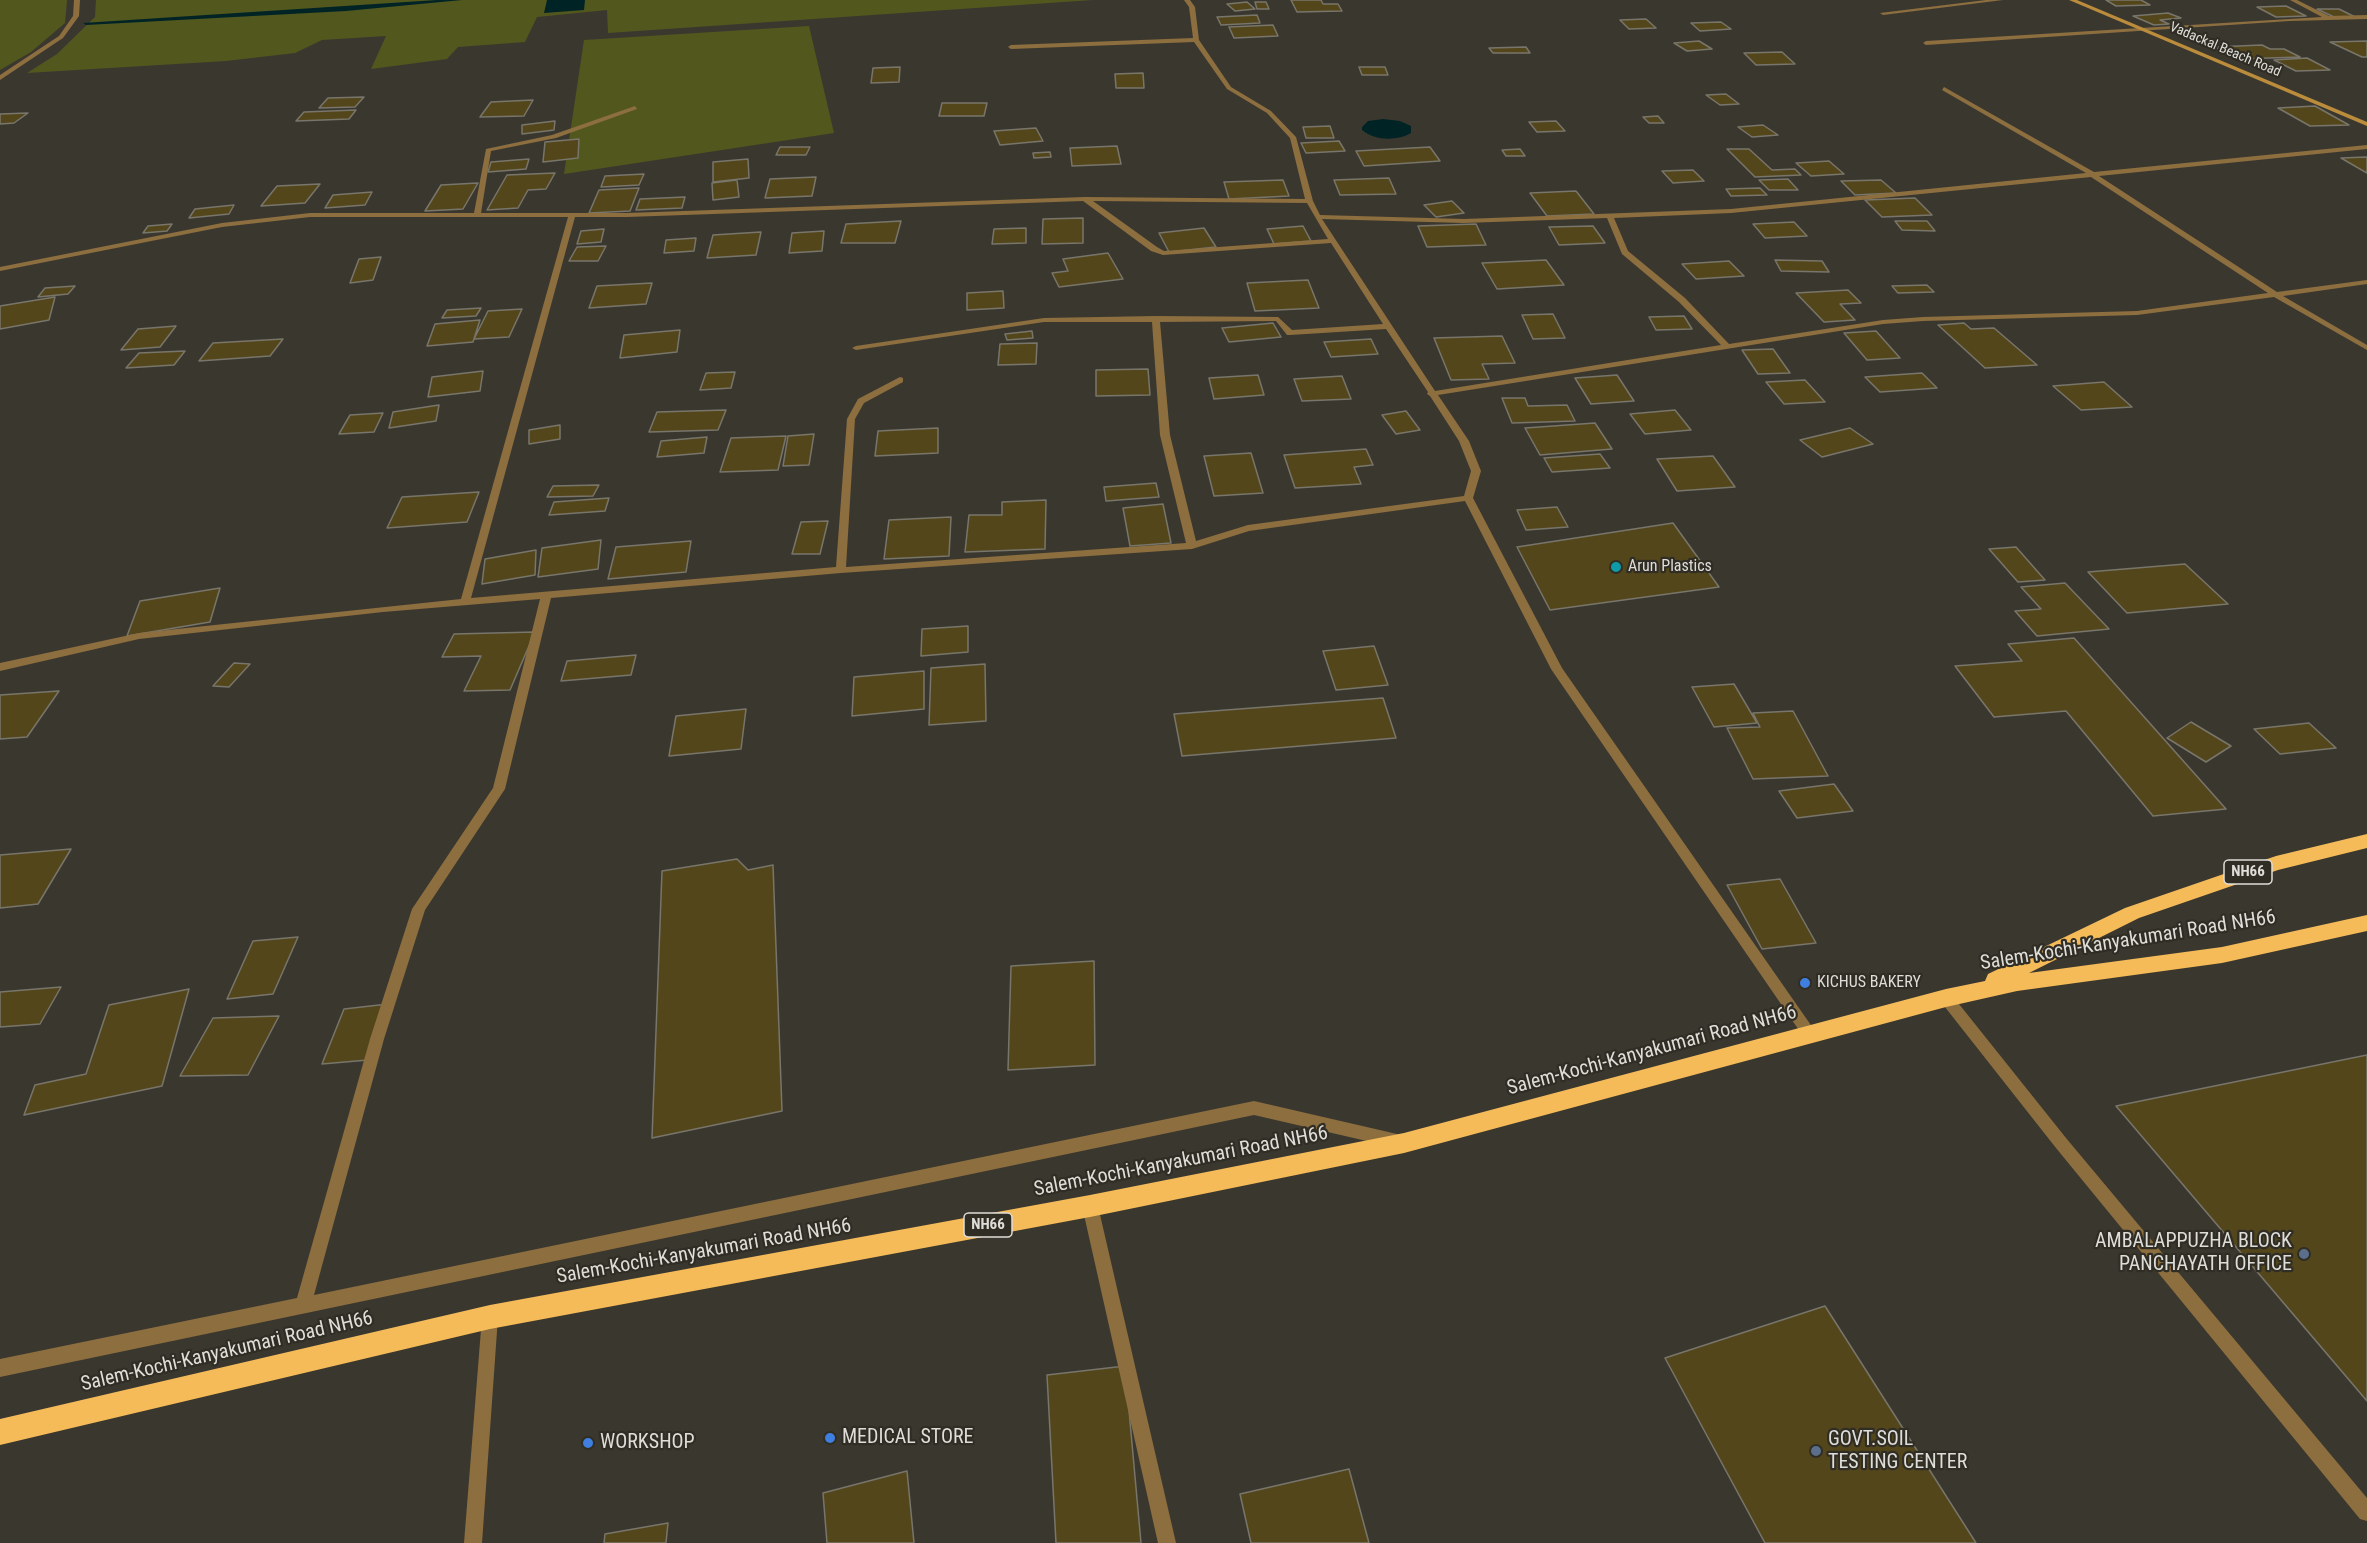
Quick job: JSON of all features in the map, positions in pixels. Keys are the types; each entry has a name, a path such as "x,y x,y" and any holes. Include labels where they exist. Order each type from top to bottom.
{"highway":[{"name":"NH66","path":"1958,996 2132,913 2276,863 2367,841"},
{"name":"Salem-Kochi-Kanyakumari Road NH66","path":"0,1432 490,1317 1090,1206 1404,1143 2017,982 2222,955 2367,923"}],"main road":[{"name":"Vadackal Beach Road","path":"2072,0 2367,124"}],"street":[{"path":"0,78 61,37 76,16 76,0"},
{"path":"1187,0 1192,7 1196,40 1229,88 1269,112 1293,137 1310,201 1317,217 1431,394 1464,441 1476,471 1468,498 1557,669 1810,1035"},
{"path":"1883,13 2000,0"},
{"path":"2293,0 2328,18"},
{"path":"1926,43 2141,28 2367,17"},
{"path":"1011,47 1196,40"},
{"path":"1944,89 2090,173 2273,293 2367,348"},
{"path":"477,215 488,150 554,137 635,108"},
{"path":"1317,217 1464,221 1778,207 2090,173 2367,147"},
{"path":"0,269 222,225 310,215 627,215 1085,199 1310,201"},
{"path":"1085,199 1154,249 1163,253 1332,241"},
{"path":"465,602 572,215"},
{"path":"1610,216 1625,252 1682,300 1726,347"},
{"path":"1431,394 1883,322 2137,314 2273,293 2367,282"},
{"path":"1156,318 1165,435 1192,546"},
{"path":"856,348 1044,320 1278,319 1290,333 1387,326"},
{"path":"842,570 851,419 861,401 900,380"},
{"path":"0,667 139,636 465,602 842,570 1192,546 1248,528 1468,498"},
{"path":"303,1306 377,1039 419,909 499,789 546,595"},
{"path":"1958,996 2061,1143 2367,1512"},
{"path":"0,1368 1254,1108 1404,1143"},
{"path":"1090,1206 1167,1543"},
{"path":"474,1543 490,1317"}],"green space":[{"path":"0,0 67,0 65,23 31,52 0,70"},
{"path":"96,0 1093,0 608,33 607,10 537,17 525,42 458,47 447,59 371,69 386,36 322,40 295,53 226,61 27,73 57,54 95,17"},
{"path":"809,26 834,133 564,174 584,40"}],"water":[{"path":"547,0 585,0 584,10 544,13"},
{"path":"1383,119 1400,121 1411,126 1411,133 1386,139 1367,134 1362,130 1368,121"}],"building":[{"path":"1291,0 1321,0 1323,4 1338,4 1342,11 1297,12"},
{"path":"2106,0 2141,0 2150,5 2116,6"},
{"path":"1247,2 1255,9 1235,11 1227,4"},
{"path":"1255,2 1266,2 1269,9 1257,9"},
{"path":"2286,6 2306,16 2276,17 2257,7"},
{"path":"2317,9 2339,9 2355,17 2334,17"},
{"path":"2168,13 2181,18 2160,20 2169,24 2154,25 2133,16"},
{"path":"1257,15 1260,23 1221,25 1217,17"},
{"path":"1646,19 1656,28 1629,29 1620,20"},
{"path":"1721,22 1731,29 1700,31 1691,23"},
{"path":"1273,25 1278,36 1234,38 1229,27"},
{"path":"1699,41 1712,49 1687,51 1674,43"},
{"path":"2367,41 2367,57 2362,57 2330,42"},
{"path":"2262,45 2270,49 2284,49 2300,57 2239,59 2215,47"},
{"path":"1526,47 1530,53 1493,53 1489,48"},
{"path":"1782,52 1795,64 1756,65 1744,53"},
{"path":"2307,58 2330,70 2296,71 2274,60"},
{"path":"900,67 899,82 871,83 873,68"},
{"path":"1359,67 1385,67 1388,75 1362,75"},
{"path":"1143,73 1144,88 1116,88 1115,74"},
{"path":"1726,94 1739,104 1720,105 1706,95"},
{"path":"364,97 355,107 319,108 328,98"},
{"path":"533,100 524,116 480,117 491,102"},
{"path":"942,103 987,103 984,116 939,116"},
{"path":"2315,106 2349,125 2310,126 2278,108"},
{"path":"356,110 349,119 296,121 304,112"},
{"path":"28,113 14,123 0,124 0,114"},
{"path":"1658,116 1664,123 1649,123 1643,117"},
{"path":"555,121 554,130 522,134 522,125"},
{"path":"1556,121 1565,131 1537,132 1529,122"},
{"path":"1763,125 1778,135 1752,137 1738,127"},
{"path":"1330,126 1334,138 1306,138 1303,127"},
{"path":"1036,128 1043,141 1000,145 994,131"},
{"path":"579,139 578,158 543,162 545,142"},
{"path":"1339,141 1345,151 1306,153 1301,143"},
{"path":"1117,146 1121,164 1072,166 1070,148"},
{"path":"780,147 810,147 806,155 776,155"},
{"path":"1430,147 1440,161 1364,166 1356,151"},
{"path":"1520,149 1525,156 1506,156 1502,150"},
{"path":"1727,149 1749,149 1772,170 1795,169 1801,175 1755,177"},
{"path":"1050,152 1051,157 1034,158 1033,153"},
{"path":"2367,157 2367,173 2341,158"},
{"path":"529,159 526,169 488,172 491,162"},
{"path":"748,159 749,178 713,182 713,162"},
{"path":"1829,161 1844,174 1811,176 1796,163"},
{"path":"1693,170 1704,181 1673,183 1662,171"},
{"path":"555,173 546,189 528,190 518,208 487,210 507,175"},
{"path":"644,174 639,185 601,187 605,176"},
{"path":"816,177 812,196 765,198 770,179"},
{"path":"1389,178 1396,194 1340,195 1334,180"},
{"path":"1788,179 1798,190 1769,190 1759,180"},
{"path":"737,180 739,197 713,200 712,183"},
{"path":"1283,180 1289,196 1229,199 1224,182"},
{"path":"1881,180 1896,193 1855,195 1841,181"},
{"path":"478,183 463,209 425,211 441,185"},
{"path":"320,184 305,203 261,206 277,186"},
{"path":"639,188 630,211 589,213 599,190"},
{"path":"1760,188 1767,195 1731,196 1726,189"},
{"path":"1576,191 1594,214 1547,216 1530,193"},
{"path":"372,192 365,205 325,208 333,195"},
{"path":"685,197 682,208 636,210 640,199"},
{"path":"1915,198 1932,215 1882,217 1865,200"},
{"path":"1452,201 1464,213 1436,217 1424,205"},
{"path":"234,205 229,214 189,218 195,209"},
{"path":"1083,218 1083,243 1042,244 1043,219"},
{"path":"901,221 895,243 841,243 846,224"},
{"path":"1895,221 1927,221 1935,231 1902,230"},
{"path":"1794,222 1807,236 1765,238 1753,224"},
{"path":"172,224 167,231 143,233 148,226"},
{"path":"1476,224 1486,245 1427,247 1418,226"},
{"path":"1303,226 1311,241 1274,244 1267,229"},
{"path":"1593,226 1605,243 1559,245 1549,227"},
{"path":"1026,228 1026,243 992,244 994,229"},
{"path":"1204,228 1216,247 1169,252 1159,233"},
{"path":"604,229 601,242 577,244 581,231"},
{"path":"824,231 822,251 789,253 792,233"},
{"path":"761,232 756,255 707,258 713,235"},
{"path":"696,238 694,251 664,253 666,240"},
{"path":"606,246 598,261 569,261 577,247"},
{"path":"1108,253 1123,279 1059,287 1052,273 1068,271 1063,259"},
{"path":"381,257 373,280 350,283 359,259"},
{"path":"1546,260 1564,285 1497,289 1482,263"},
{"path":"1775,260 1822,261 1829,272 1781,271"},
{"path":"1729,261 1744,276 1696,279 1682,264"},
{"path":"1308,280 1319,308 1255,311 1247,283"},
{"path":"652,283 646,304 589,308 597,286"},
{"path":"1927,285 1934,292 1898,293 1892,286"},
{"path":"75,286 68,294 38,297 45,288"},
{"path":"1848,290 1861,303 1840,304 1855,320 1824,322 1796,293"},
{"path":"1003,291 1004,308 967,310 967,293"},
{"path":"55,297 49,320 0,329 0,306"},
{"path":"481,308 476,316 442,318 447,310"},
{"path":"522,309 509,337 474,339 488,311"},
{"path":"1553,314 1565,338 1533,339 1522,315"},
{"path":"1684,316 1692,329 1656,330 1649,317"},
{"path":"480,320 473,342 427,346 435,324"},
{"path":"1273,323 1281,337 1229,342 1222,328"},
{"path":"1964,323 1971,329 1994,328 2037,365 1985,368 1938,325"},
{"path":"176,326 160,347 121,350 138,329"},
{"path":"680,330 677,352 620,358 624,335"},
{"path":"1032,331 1033,338 1007,340 1005,334"},
{"path":"1876,331 1900,358 1867,360 1844,333"},
{"path":"1502,336 1515,363 1482,364 1489,379 1451,380 1434,338"},
{"path":"283,339 270,356 199,361 213,343"},
{"path":"1371,339 1378,354 1331,357 1324,342"},
{"path":"1037,343 1036,364 998,365 1000,344"},
{"path":"1773,349 1790,373 1758,374 1742,350"},
{"path":"185,351 174,365 126,368 139,353"},
{"path":"1148,369 1150,395 1096,396 1096,370"},
{"path":"483,371 480,391 428,397 432,377"},
{"path":"735,372 731,388 700,390 706,373"},
{"path":"1922,373 1937,388 1880,392 1865,377"},
{"path":"1258,375 1264,395 1214,399 1209,378"},
{"path":"1617,375 1634,401 1591,404 1575,378"},
{"path":"1342,376 1351,399 1302,401 1294,379"},
{"path":"1805,380 1825,402 1784,404 1766,382"},
{"path":"2104,382 2132,407 2081,410 2053,386"},
{"path":"1502,398 1525,398 1528,406 1567,405 1575,421 1512,423"},
{"path":"439,405 436,421 389,428 393,412"},
{"path":"726,410 718,430 649,432 657,412"},
{"path":"1675,410 1691,430 1645,434 1630,414"},
{"path":"1406,411 1420,430 1396,434 1382,415"},
{"path":"383,413 374,432 339,434 350,415"},
{"path":"1595,423 1612,449 1540,455 1525,428"},
{"path":"560,425 560,439 529,444 529,430"},
{"path":"938,428 938,453 875,456 878,431"},
{"path":"1850,428 1873,444 1822,457 1800,440"},
{"path":"814,434 809,465 783,466 788,436"},
{"path":"786,436 778,470 720,472 731,438"},
{"path":"707,437 704,453 657,457 661,441"},
{"path":"1366,449 1373,465 1354,467 1361,484 1295,488 1284,455"},
{"path":"1251,453 1263,493 1214,496 1204,456"},
{"path":"1600,454 1610,468 1552,472 1544,458"},
{"path":"1713,456 1735,487 1677,491 1657,459"},
{"path":"1156,483 1159,497 1106,501 1104,487"},
{"path":"599,485 593,496 547,497 553,486"},
{"path":"479,492 467,522 387,528 402,497"},
{"path":"609,498 605,511 549,515 554,502"},
{"path":"1046,500 1045,549 965,552 969,515 1002,515 1002,502"},
{"path":"1163,504 1171,543 1130,546 1123,508"},
{"path":"1557,507 1568,527 1526,530 1517,510"},
{"path":"951,517 949,556 884,559 889,520"},
{"path":"828,521 820,554 792,554 801,522"},
{"name":"Arun Plastics","path":"1673,523 1719,587 1550,610 1517,547"},
{"path":"601,540 598,569 538,577 542,548"},
{"path":"691,541 686,572 608,579 616,547"},
{"path":"2016,547 2045,580 2018,582 1989,549"},
{"path":"536,550 535,575 482,584 485,559"},
{"path":"2185,564 2228,604 2127,613 2088,572"},
{"path":"2065,583 2109,629 2037,636 2015,611 2041,609 2021,587"},
{"path":"220,588 210,622 127,636 140,601"},
{"path":"968,626 968,652 921,656 922,629"},
{"path":"535,632 510,690 464,691 481,656 442,657 454,634"},
{"path":"2074,638 2226,809 2153,816 2066,711 1994,717 1955,666 2022,661 2008,644"},
{"path":"1374,646 1388,685 1336,690 1323,651"},
{"path":"636,655 631,675 561,681 567,661"},
{"path":"234,663 250,664 229,687 213,686"},
{"path":"985,664 986,721 929,725 931,668"},
{"path":"924,671 924,709 852,716 854,677"},
{"path":"1734,684 1757,723 1714,727 1692,687"},
{"path":"59,691 27,737 0,739 0,695"},
{"path":"1383,698 1396,738 1182,756 1174,714"},
{"path":"746,709 741,749 669,756 676,716"},
{"path":"1793,711 1828,776 1753,779 1727,728 1760,727 1753,713"},
{"path":"2191,722 2231,746 2206,762 2167,738"},
{"path":"2309,723 2336,748 2280,754 2254,729"},
{"path":"1834,784 1853,811 1797,818 1779,791"},
{"path":"71,849 38,904 0,908 0,855"},
{"path":"737,859 748,870 773,865 782,1111 652,1138 662,871"},
{"path":"1780,879 1816,943 1762,949 1727,885"},
{"path":"298,937 273,994 227,999 253,941"},
{"path":"1094,961 1095,1065 1008,1070 1011,966"},
{"path":"61,987 40,1024 0,1027 0,992"},
{"path":"189,989 162,1086 24,1115 35,1085 86,1074 109,1005"},
{"path":"388,1004 368,1060 322,1064 344,1009"},
{"path":"279,1016 248,1075 180,1076 213,1018"},
{"name":"AMBALAPPUZHA BLOCK PANCHAYATH OFFICE","path":"2367,1055 2367,1401 2116,1106"},
{"name":"GOVT.SOIL TESTING CENTER","path":"1825,1306 1976,1543 1765,1543 1665,1358"},
{"path":"1125,1366 1141,1543 1056,1543 1047,1375"},
{"path":"1349,1469 1369,1543 1251,1543 1240,1494"},
{"path":"907,1471 914,1543 827,1543 823,1493"},
{"path":"668,1523 666,1543 604,1543 605,1534"}],"waterway":[{"path":"86,23 346,9 459,0"}],"place":[{"name":"Arun Plastics","path":"1616,567"},
{"name":"KICHUS BAKERY","path":"1805,983"},
{"name":"AMBALAPPUZHA BLOCK PANCHAYATH OFFICE","path":"2304,1254"},
{"name":"MEDICAL STORE","path":"830,1438"},
{"name":"WORKSHOP","path":"588,1443"},
{"name":"GOVT.SOIL TESTING CENTER","path":"1816,1451"}]}
